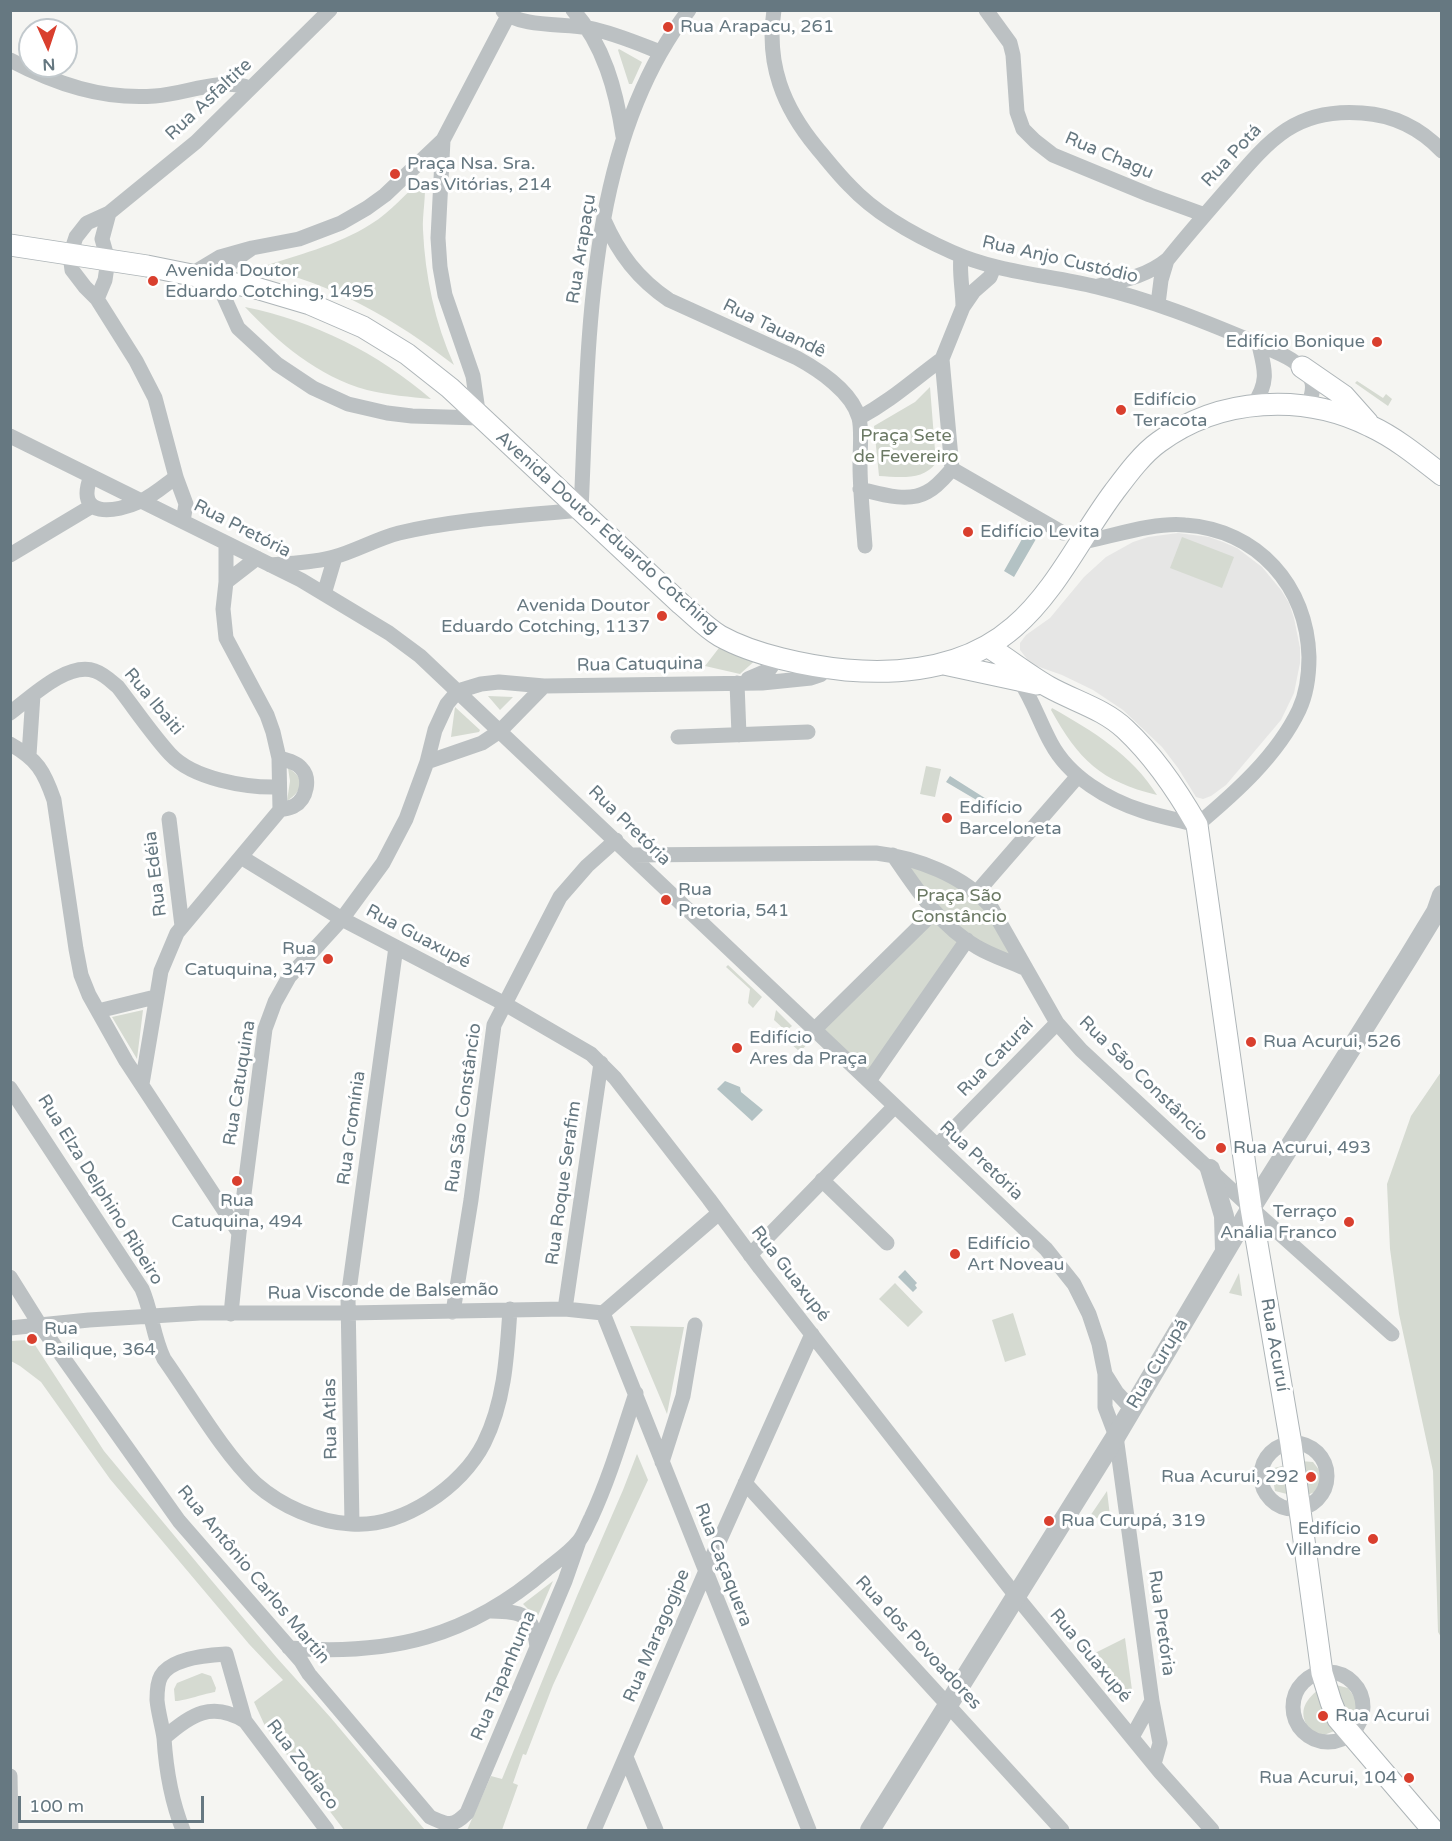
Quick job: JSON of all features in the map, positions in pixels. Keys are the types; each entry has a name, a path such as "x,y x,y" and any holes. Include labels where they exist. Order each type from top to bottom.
{"main road":[{"name":"Avenida Doutor Eduardo Cotching","path":"10,245 108,260 256,288 310,304 363,327 407,354 450,388 479,418 681,604 719,635 763,653 828,668 861,671 891,670 943,664 987,646 1014,627 1033,608 1057,577 1070,538 1158,443 1188,424 1217,413 1254,405 1308,406 1333,411 1371,426 1414,453 1442,475"},
{"path":"1302,367 1344,396 1371,426"},
{"path":"987,646 1049,687 1092,707 1124,728 1156,761 1197,825"},
{"path":"943,664 1049,687"},
{"name":"Rua Acuruí","path":"1197,825 1251,1208 1291,1443 1323,1673 1338,1719 1433,1830"}],"street":[{"name":"Rua Asfaltite","path":"70,255 76,237 87,223 108,213 196,142 330,10"},
{"path":"573,10 588,27 614,87 623,136"},
{"name":"Rua Arapaçu","path":"581,510 595,269 604,220 623,136 660,52 689,10"},
{"name":"Rua Anjo Custódio","path":"774,10 770,34 773,59 786,101 809,138 849,186 867,202 918,236 962,256 993,267 1095,286 1158,304 1259,345 1302,367"},
{"name":"Rua Chagu","path":"986,10 1010,43 1017,112 1023,129 1035,141 1053,155 1204,215"},
{"path":"190,275 220,257 299,239 341,223 385,195 443,140 508,12 536,22 588,27 627,38 660,52"},
{"path":"10,60 84,91 125,97 157,96 224,83 250,88"},
{"name":"Rua Potá","path":"1095,286 1137,278 1156,269 1168,259 1266,144 1287,129 1310,117 1342,111 1375,114 1407,123 1430,139 1442,152"},
{"path":"252,248 232,262 221,281 224,297 238,328 277,364 313,388 348,404 412,416 479,418 473,376 445,295 440,267 438,237 443,140"},
{"path":"97,299 105,280 108,260 102,239 108,213"},
{"name":"Rua Tauandê","path":"604,220 615,245 650,287 669,300 797,358 816,369 836,385 859,418"},
{"path":"70,255 72,270 97,299 136,361 155,398 176,477 186,504 183,521"},
{"path":"962,256 959,272 962,278 963,307"},
{"name":"Rua Potá","path":"1158,304 1161,280 1168,259"},
{"path":"860,489 881,494 913,496 926,493 952,469 942,359 963,307 974,291 990,277 993,267"},
{"path":"962,278 972,283 982,284"},
{"path":"1254,405 1262,392 1265,378 1259,345"},
{"path":"865,546 860,489 859,418 882,406 906,389 942,359"},
{"path":"1302,367 1313,385 1308,406"},
{"name":"Rua Pretória","path":"10,436 263,561 389,633 420,656 1046,1249 1074,1284 1089,1314 1099,1344 1105,1374 1105,1407 1116,1436 1152,1701 1160,1743 1154,1764"},
{"path":"952,469 1070,538 1185,525 1223,532 1256,549 1281,574 1296,596 1304,616 1309,642 1307,690 1301,706 1282,739 1235,792 1197,825 1142,811 1113,798 1078,776 1052,745 1020,681"},
{"path":"91,476 87,487 88,500 92,506 112,510 142,501 176,477"},
{"path":"10,555 92,506"},
{"path":"226,582 263,561 310,562 335,557 398,534 494,518 581,510"},
{"path":"226,543 223,609 226,639 267,715 279,758 280,810"},
{"path":"324,594 335,557"},
{"name":"Rua Catuquina","path":"737,683 769,670 778,657"},
{"name":"Rua Catuquina","path":"231,1314 265,1029 275,1002 289,978 342,919 383,863 406,819 427,762 435,730 447,704 458,692 481,684 499,682 544,686 762,683 811,678 820,675 828,668"},
{"name":"Rua Ibaiti","path":"10,712 75,669 95,670 118,687 171,756 192,770 234,783 279,787"},
{"path":"737,683 739,735"},
{"path":"427,762 482,743 500,731 544,686"},
{"path":"29,755 33,695"},
{"path":"678,737 808,732"},
{"path":"10,744 29,755 48,782 54,800 81,975 115,1043 239,1233"},
{"path":"142,1084 161,970 177,933 280,810 294,806 306,792 307,782 300,766 279,758"},
{"path":"978,891 1078,776"},
{"name":"Rua Edéia","path":"169,819 182,926"},
{"name":"Rua São Constâncio","path":"453,1312 471,1200 494,1025 560,897 587,866 616,840"},
{"name":"Rua São Constâncio","path":"632,855 853,852 893,855 926,865 978,891 991,907 1057,1023 1081,1050 1251,1208 1392,1334"},
{"path":"893,855 941,920 977,947 1024,968"},
{"name":"Rua Guaxupé","path":"241,857 342,919 505,1004 591,1054 601,1063 615,1078 1016,1596 1154,1764 1212,1830"},
{"name":"Rua Curupá","path":"870,1830 1116,1436 1251,1208 1440,905"},
{"path":"815,1029 934,912"},
{"path":"869,1081 967,940"},
{"name":"Rua Cromínia","path":"348,1313 348,1298 396,947"},
{"path":"98,1011 155,997"},
{"name":"Rua Caturaí","path":"937,1146 1057,1023"},
{"name":"Rua Roque Serafim","path":"565,1309 601,1063"},
{"name":"Rua Elza Delphino Ribeiro","path":"10,1088 142,1289 151,1316 156,1343 164,1359 225,1447 256,1484 283,1504 320,1518 352,1524 381,1521 421,1506 453,1484 477,1456 492,1424 502,1389 510,1309"},
{"path":"750,1255 895,1106"},
{"path":"1210,1169 1224,1216 1225,1251"},
{"path":"822,1179 887,1243"},
{"path":"603,1313 719,1213"},
{"name":"Rua Antônio Carlos Martin","path":"10,1277 40,1325 179,1521 289,1648 430,1818 447,1825 458,1822"},
{"name":"Rua Visconde de Balsemão","path":"10,1328 151,1316 453,1312 510,1309 565,1309 603,1313"},
{"name":"Rua Atlas","path":"348,1313 352,1524"},
{"name":"Rua Caçaquera","path":"603,1313 808,1830"},
{"path":"662,1462 683,1396 694,1325"},
{"name":"Rua Maragogipe","path":"594,1830 812,1334"},
{"name":"Rua Pretória","path":"1105,1374 1117,1393 1132,1409"},
{"name":"Rua Tapanhuma","path":"458,1822 466,1813 475,1793 565,1581 579,1541 609,1478 636,1393"},
{"path":"1291,1443 1302,1444 1312,1449 1326,1466 1325,1488 1319,1498 1300,1509 1279,1506 1264,1491 1261,1481 1265,1460 1281,1446 1291,1443"},
{"name":"Rua dos Povoadores","path":"745,1483 1062,1830"},
{"path":"289,1648 322,1650 403,1644 444,1632 491,1611 520,1592 579,1541"},
{"path":"491,1611 517,1612 526,1618 536,1635 537,1647"},
{"name":"Rua Zodíaco","path":"164,1737 157,1701 161,1676 182,1662 201,1656 226,1654 245,1721 327,1830"},
{"path":"1323,1673 1345,1676 1354,1683 1363,1704 1358,1725 1351,1734 1341,1740 1317,1741 1307,1736 1294,1717 1293,1705 1302,1683 1311,1676 1323,1673"},
{"name":"Rua Pretória","path":"1132,1737 1152,1701"},
{"path":"183,1830 171,1796 165,1763 164,1737 189,1718 211,1710 233,1714 245,1721"},
{"path":"626,1757 656,1830"},
{"path":"10,1776 11,1830"}],"shaded area":[{"path":"1026,532 1036,539 1014,577 1004,571"},
{"path":"1178,533 1209,537 1223,542 1237,548 1262,567 1289,603 1300,648 1300,663 1294,693 1281,720 1226,785 1203,799 1196,797 1162,747 1123,710 1093,690 1062,675 1031,664 1020,650 1020,643 1026,635 1050,618 1084,577 1106,557 1133,542 1148,537"},
{"path":"950,776 988,800 985,805 946,782"},
{"path":"725,1081 740,1087 741,1092 763,1110 752,1121 717,1089"},
{"path":"905,1270 917,1283 915,1285 917,1288 913,1292 898,1277"}],"green space":[{"path":"619,49 642,62 632,84 629,84"},
{"path":"424,179 423,230 426,265 436,316 454,365 386,318 362,305 312,283 259,268 358,232 385,214"},
{"path":"245,307 296,321 344,341 389,367 431,399 367,390 332,376 300,357"},
{"path":"1357,381 1383,398 1386,394 1392,399 1388,406 1355,383"},
{"name":"Praça Sete de Fevereiro","path":"930,387 936,463 924,473 910,477 879,476 874,426 915,402"},
{"path":"1182,537 1234,557 1222,588 1170,568"},
{"path":"722,644 758,658 740,674 705,666"},
{"path":"488,696 513,697 500,710"},
{"path":"455,707 480,730 479,732 451,737"},
{"path":"1052,708 1097,735 1124,756 1157,795 1120,783 1093,766 1071,742 1051,710"},
{"path":"926,766 941,769 935,797 920,794"},
{"path":"288,768 298,776 300,784 296,793 287,801 290,781"},
{"name":"Praça São Constâncio","path":"897,858 972,890 1020,964 942,919"},
{"name":"Praça São Constâncio","path":"932,914 963,940 869,1075 820,1028"},
{"path":"728,965 762,997 753,1008 748,1003 750,989 726,967"},
{"path":"143,1010 137,1059 112,1017"},
{"path":"776,1010 792,1026 786,1031 774,1020"},
{"path":"798,1031 809,1042 800,1052 788,1041"},
{"path":"1441,1072 1441,1637 1438,1632 1433,1471 1399,1314 1390,1249 1387,1184 1411,1116"},
{"path":"1239,1273 1242,1296 1229,1293"},
{"path":"895,1283 923,1312 908,1327 879,1299"},
{"path":"1013,1313 1026,1355 1005,1362 992,1320"},
{"path":"630,1326 684,1327 667,1414"},
{"path":"27,1340 35,1345 104,1451 425,1830 344,1830 265,1726 254,1702 283,1680 249,1644 110,1479 41,1382 11,1361 11,1341"},
{"path":"637,1454 648,1480 553,1685 526,1755 523,1754 513,1783 518,1785 502,1830 467,1830 491,1776 502,1779"},
{"path":"1300,1461 1313,1462 1320,1471 1323,1482 1317,1491 1305,1496"},
{"path":"1282,1466 1287,1494 1275,1491 1274,1468"},
{"path":"1107,1491 1110,1516 1088,1519"},
{"path":"553,1581 537,1618 523,1604"},
{"path":"1125,1638 1132,1690 1130,1698 1093,1654"},
{"path":"202,1673 211,1676 216,1688 215,1692 175,1701 174,1689 177,1683"},
{"path":"1336,1685 1348,1688 1355,1698 1357,1709 1351,1719 1343,1707"},
{"path":"1319,1689 1337,1730 1324,1735 1310,1731 1303,1713 1306,1703"}],"place":[{"name":"Rua Arapacu, 261","path":"668,27"},
{"name":"Praça Nsa. Sra. Das Vitórias, 214","path":"395,174"},
{"name":"Avenida Doutor Eduardo Cotching, 1495","path":"153,281"},
{"name":"Edifício Bonique","path":"1377,342"},
{"name":"Edifício Teracota","path":"1121,410"},
{"name":"Edifício Levita","path":"968,532"},
{"name":"Avenida Doutor Eduardo Cotching, 1137","path":"662,616"},
{"name":"Edifício Barceloneta","path":"947,818"},
{"name":"Rua Pretoria, 541","path":"666,900"},
{"name":"Rua Catuquina, 347","path":"328,959"},
{"name":"Rua Acurui, 526","path":"1251,1042"},
{"name":"Edifício Ares da Praça","path":"737,1048"},
{"name":"Rua Acurui, 493","path":"1221,1148"},
{"name":"Rua Catuquina, 494","path":"237,1181"},
{"name":"Terraço Anália Franco","path":"1349,1222"},
{"name":"Edifício Art Noveau","path":"955,1254"},
{"name":"Rua Bailique, 364","path":"32,1339"},
{"name":"Rua Acurui, 292","path":"1311,1477"},
{"name":"Rua Curupá, 319","path":"1049,1521"},
{"name":"Edifício Villandre","path":"1373,1539"},
{"name":"Rua Acurui","path":"1323,1716"},
{"name":"Rua Acurui, 104","path":"1409,1778"}]}
